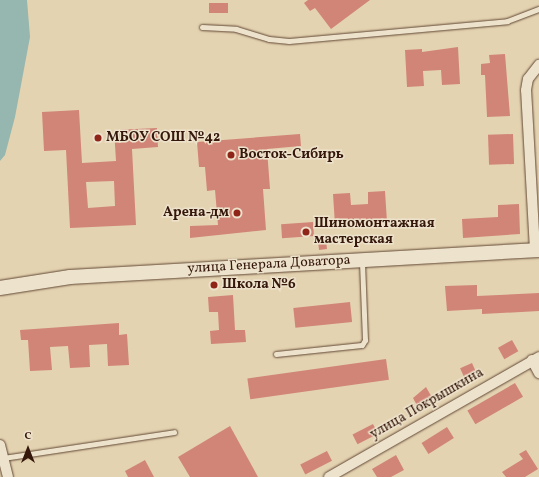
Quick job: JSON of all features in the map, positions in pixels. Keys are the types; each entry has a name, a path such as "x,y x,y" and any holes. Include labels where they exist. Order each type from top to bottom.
{"street":[{"path":"537,250 526,90 528,80 539,65"},
{"name":"улица Генерала Доватора","path":"0,288 70,277 537,250"},
{"path":"535,358 539,373"},
{"name":"улица Покрышкина","path":"329,477 535,358"},
{"path":"0,445 8,477"}],"lane":[{"path":"202,27 236,29 269,39 288,41 507,21 539,9"},
{"path":"276,354 362,345 365,340 362,260"},
{"path":"3,458 174,432"}],"water":[{"path":"0,0 27,0 30,37 15,117 5,155 0,161"}],"building":[{"path":"308,0 370,0 331,29 315,8 310,11 304,3"},
{"path":"209,3 228,3 228,13 209,13"},
{"path":"458,47 460,84 442,85 441,70 423,71 424,86 407,87 405,50 422,49 422,52"},
{"path":"505,54 510,116 487,117 485,75 481,75 481,64 490,63 489,55"},
{"path":"79,110 82,163 116,161 114,130 157,128 158,147 132,149 136,225 70,228 66,150 44,151 42,112","holes":["114,181 115,206 88,208 86,182"]},
{"path":"300,134 301,146 267,149 270,189 263,189 266,230 190,238 190,226 218,225 215,190 207,191 205,167 199,167 197,142"},
{"path":"513,134 514,164 489,165 488,135"},
{"path":"385,191 387,222 335,225 333,194 350,193 351,205 368,204 368,192"},
{"path":"519,204 520,234 463,238 462,219 498,217 498,205"},
{"path":"313,222 314,236 282,238 281,224"},
{"path":"326,241 327,249 319,250 318,242"},
{"path":"477,285 477,296 539,293 539,311 482,314 482,309 447,311 445,286"},
{"path":"233,295 235,330 245,330 246,342 211,344 210,331 219,330 218,312 209,312 208,297"},
{"path":"350,302 352,322 295,328 293,308"},
{"path":"119,323 119,335 127,334 129,365 108,366 107,344 89,345 90,367 70,368 68,346 50,347 52,370 30,371 28,340 21,340 20,330"},
{"path":"512,340 518,351 504,359 498,348"},
{"path":"386,359 389,380 250,399 247,378"},
{"path":"472,363 477,374 465,379 460,368"},
{"path":"515,383 523,397 475,424 467,410"},
{"path":"426,387 434,401 419,409 413,398"},
{"path":"373,424 378,434 358,444 353,434"},
{"path":"230,426 258,477 190,477 178,457"},
{"path":"447,427 454,438 428,454 422,443"},
{"path":"526,450 538,469 525,477 506,477 502,472 523,459 519,454"},
{"path":"327,451 332,461 305,474 300,465"},
{"path":"396,455 404,470 391,477 377,477 372,469"},
{"path":"145,460 154,477 128,477 125,471"}],"place":[{"name":"МБОУ СОШ №42","path":"98,138"},
{"name":"Восток-Сибирь","path":"231,155"},
{"name":"Арена-дм","path":"237,213"},
{"name":"Шиномонтажная мастерская","path":"306,232"},
{"name":"Школа №6","path":"214,285"}]}
